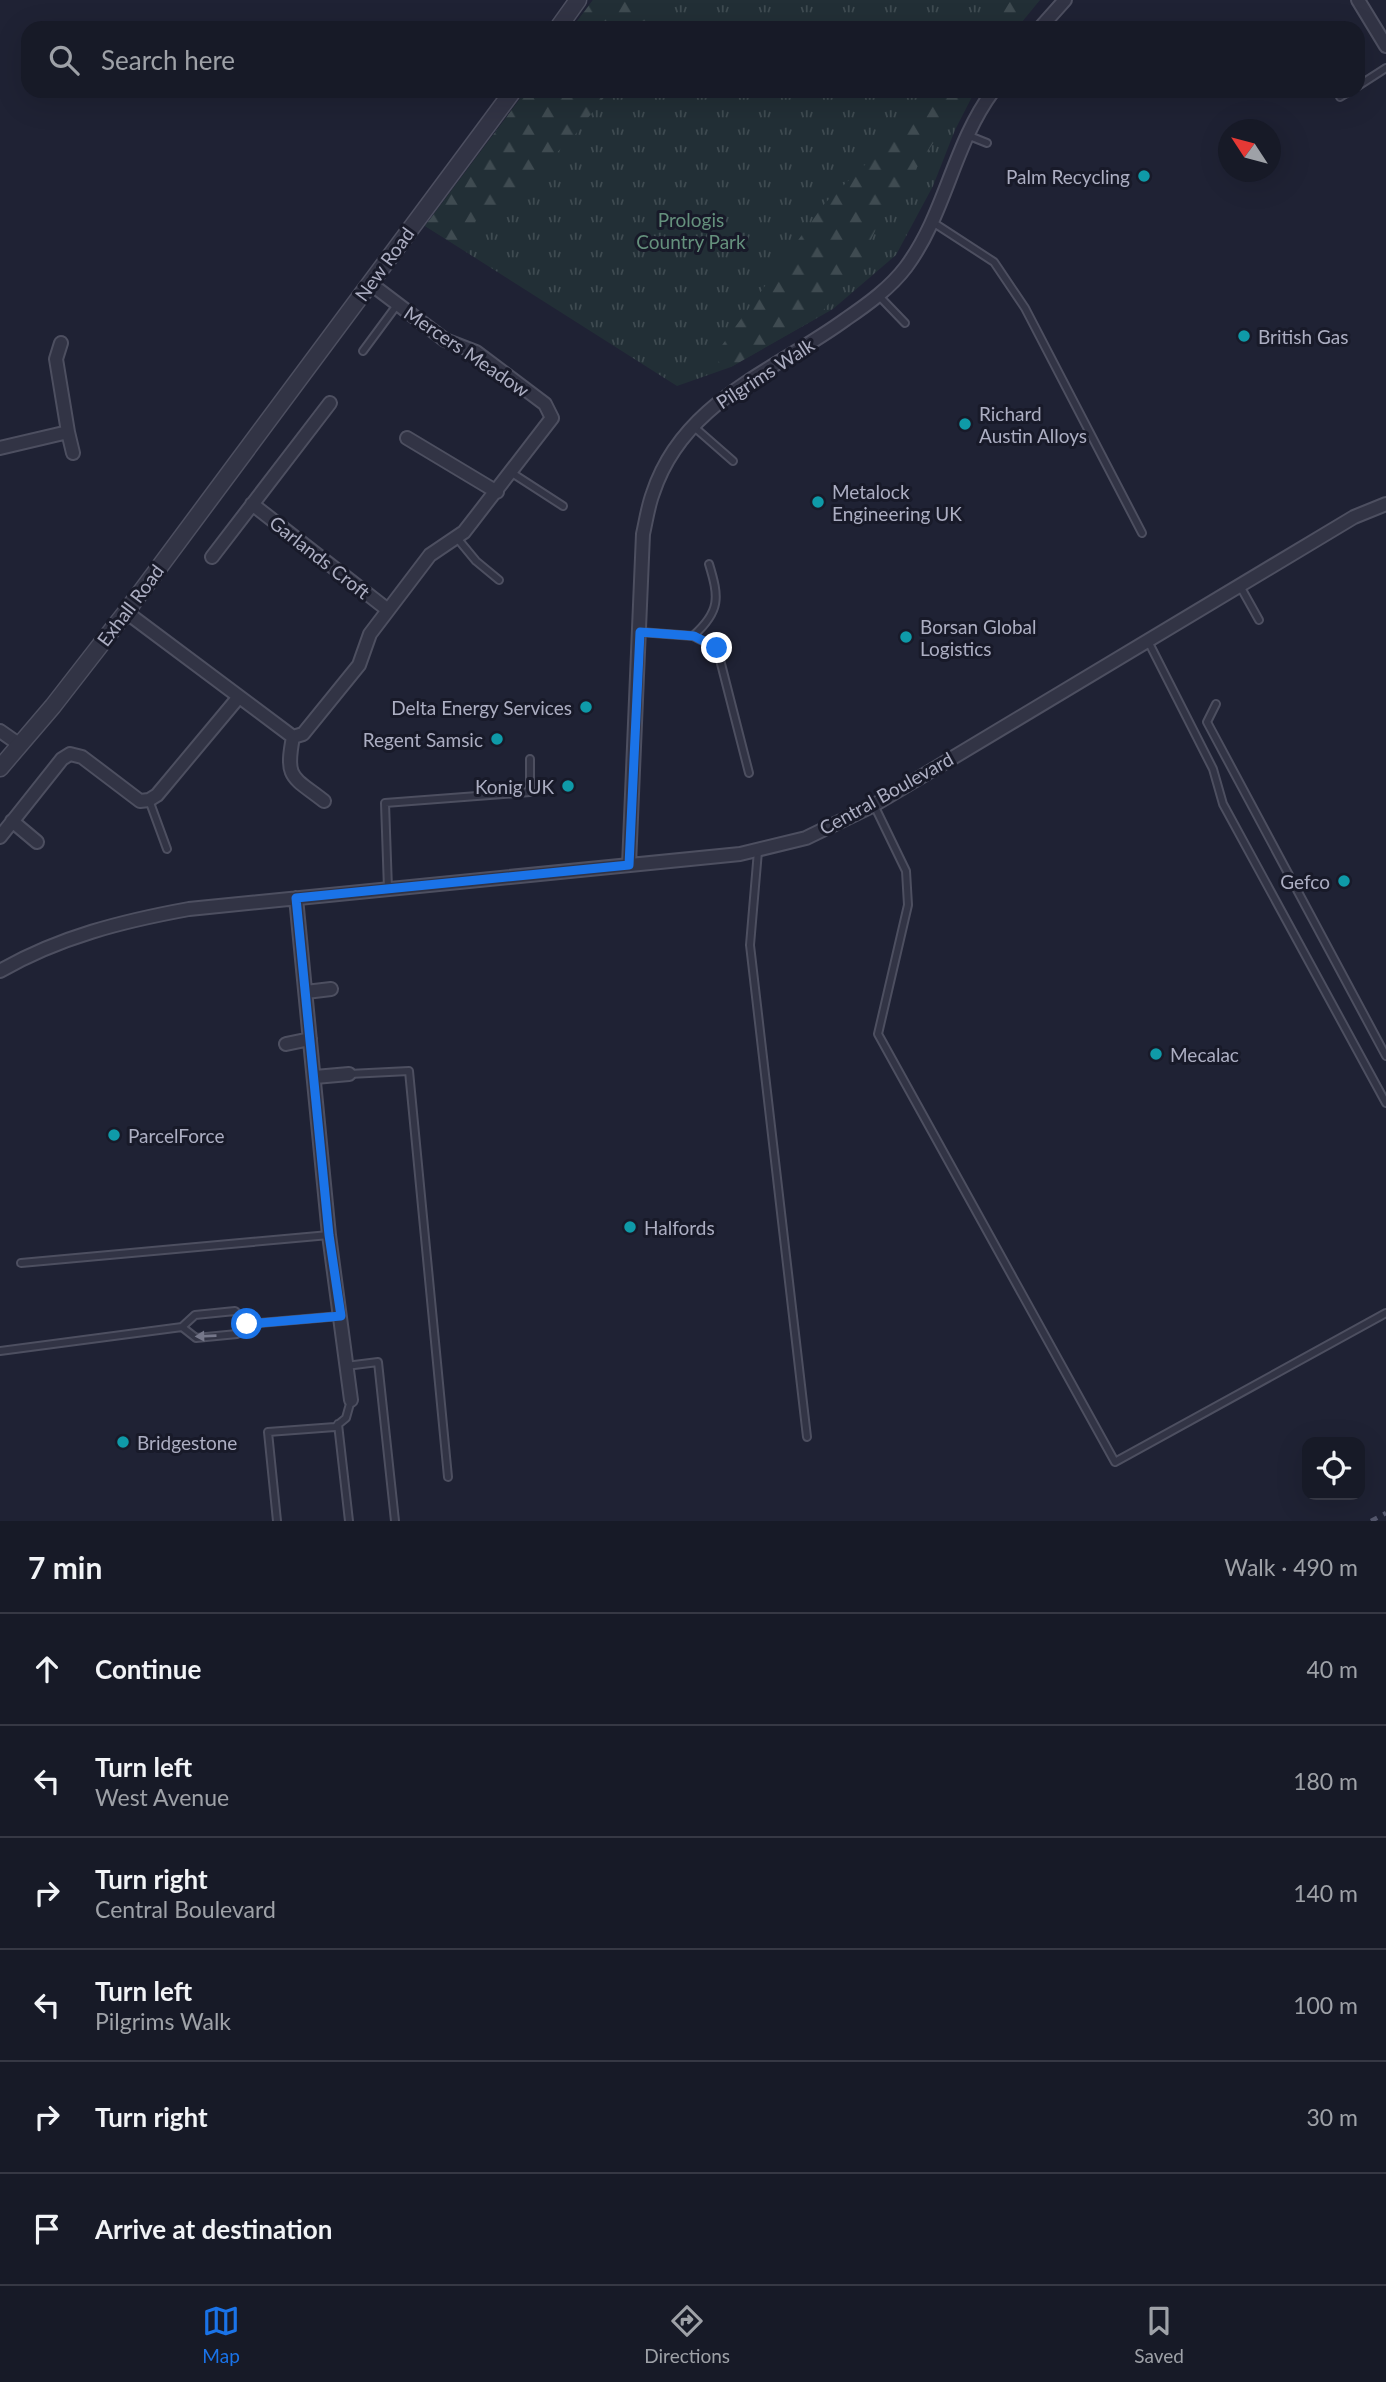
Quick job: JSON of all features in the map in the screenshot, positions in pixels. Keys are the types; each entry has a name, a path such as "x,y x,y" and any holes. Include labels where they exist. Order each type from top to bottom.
{"street":[{"path":"563,21 578,0"},
{"path":"1046,21 1065,0"},
{"path":"1358,0 1386,46"},
{"name":"New Road","path":"256,437 508,98"},
{"name":"Pilgrims Walk","path":"629,865 643,534 653,492 669,458 714,404 740,385 830,331 879,296 905,268 934,223 967,135 989,98"},
{"name":"Mercers Meadow","path":"293,737 303,734 359,665 370,634 430,555 457,538 497,492 548,425 551,411 476,352 445,340 371,284"},
{"path":"61,343 56,359 73,453"},
{"name":"Garlands Croft","path":"212,557 330,403"},
{"path":"0,448 68,432"},
{"name":"Exhall Road","path":"0,768 125,612 256,437"},
{"path":"407,438 497,492"},
{"name":"Garlands Croft","path":"252,504 388,610"},
{"name":"Central Boulevard","path":"0,971 75,937 134,919 296,898 758,852 806,838 874,805 1354,517 1386,504"},
{"path":"125,612 293,737 288,765 296,779 324,801"},
{"path":"0,837 62,759 70,754 82,757 140,801 149,800 238,698"},
{"path":"0,731 20,745"},
{"path":"12,821 37,842"},
{"path":"296,898 329,1235 351,1400"},
{"path":"306,992 331,989"},
{"path":"286,1044 310,1039"},
{"path":"315,1077 348,1074"}],"lane":[{"path":"1365,82 1386,68"},
{"path":"967,135 987,143"},
{"path":"934,223 994,262 1025,308 1143,533"},
{"path":"879,296 905,323"},
{"path":"363,351 398,304"},
{"path":"693,426 733,461"},
{"path":"512,473 563,506"},
{"path":"457,538 477,561 499,580"},
{"path":"694,636 709,622 718,595 709,564"},
{"path":"1240,586 1259,620"},
{"path":"640,632 694,636 717,648 749,773"},
{"path":"1148,641 1213,769 1223,804 1386,1103"},
{"path":"1216,704 1207,722 1386,1056"},
{"path":"388,890 385,803 530,792 530,760"},
{"path":"149,800 167,849"},
{"path":"874,805 906,871 908,905 878,1034 1115,1462 1386,1314"},
{"path":"758,852 750,945 807,1437"},
{"path":"348,1074 409,1070 448,1477"},
{"path":"21,1263 329,1235"},
{"path":"0,1352 182,1327 195,1315 235,1311 247,1324"},
{"path":"182,1327 196,1338 237,1334 247,1324 341,1316"},
{"path":"346,1366 378,1362 394,1521"},
{"path":"277,1521 268,1432 338,1424 346,1418 351,1400"},
{"path":"338,1424 349,1521"}],"green space":[{"path":"593,0 1040,0 1023,21 577,21"},
{"path":"593,0 657,0 649,21 577,21"},
{"path":"1011,0 1033,0 1017,21 996,21"},
{"name":"Prologis Country Park","path":"521,98 971,98 955,130 933,186 896,255 833,309 731,367 677,386 425,226"},
{"path":"521,98 604,98 574,136 517,191 476,220 459,247 425,226"},
{"path":"930,98 963,98 877,227 857,269 817,318 731,367 712,359 825,203 891,140"}],"railway":[{"path":"1371,1521 1386,1513"}],"place":[{"name":"Palm Recycling","path":"1144,176"},
{"name":"British Gas","path":"1244,336"},
{"name":"Richard Austin Alloys","path":"965,424"},
{"name":"Metalock Engineering UK","path":"818,502"},
{"name":"Borsan Global Logistics","path":"906,637"},
{"name":"Delta Energy Services","path":"586,707"},
{"name":"Regent Samsic","path":"497,739"},
{"name":"Konig UK","path":"568,786"},
{"name":"Gefco","path":"1344,881"},
{"name":"Mecalac","path":"1156,1054"},
{"name":"ParcelForce","path":"114,1135"},
{"name":"Halfords","path":"630,1227"},
{"name":"Bridgestone","path":"123,1442"}],"route":[{"path":"247,1324 341,1316 329,1235 296,898 629,865 640,632 694,636 717,648"}]}
